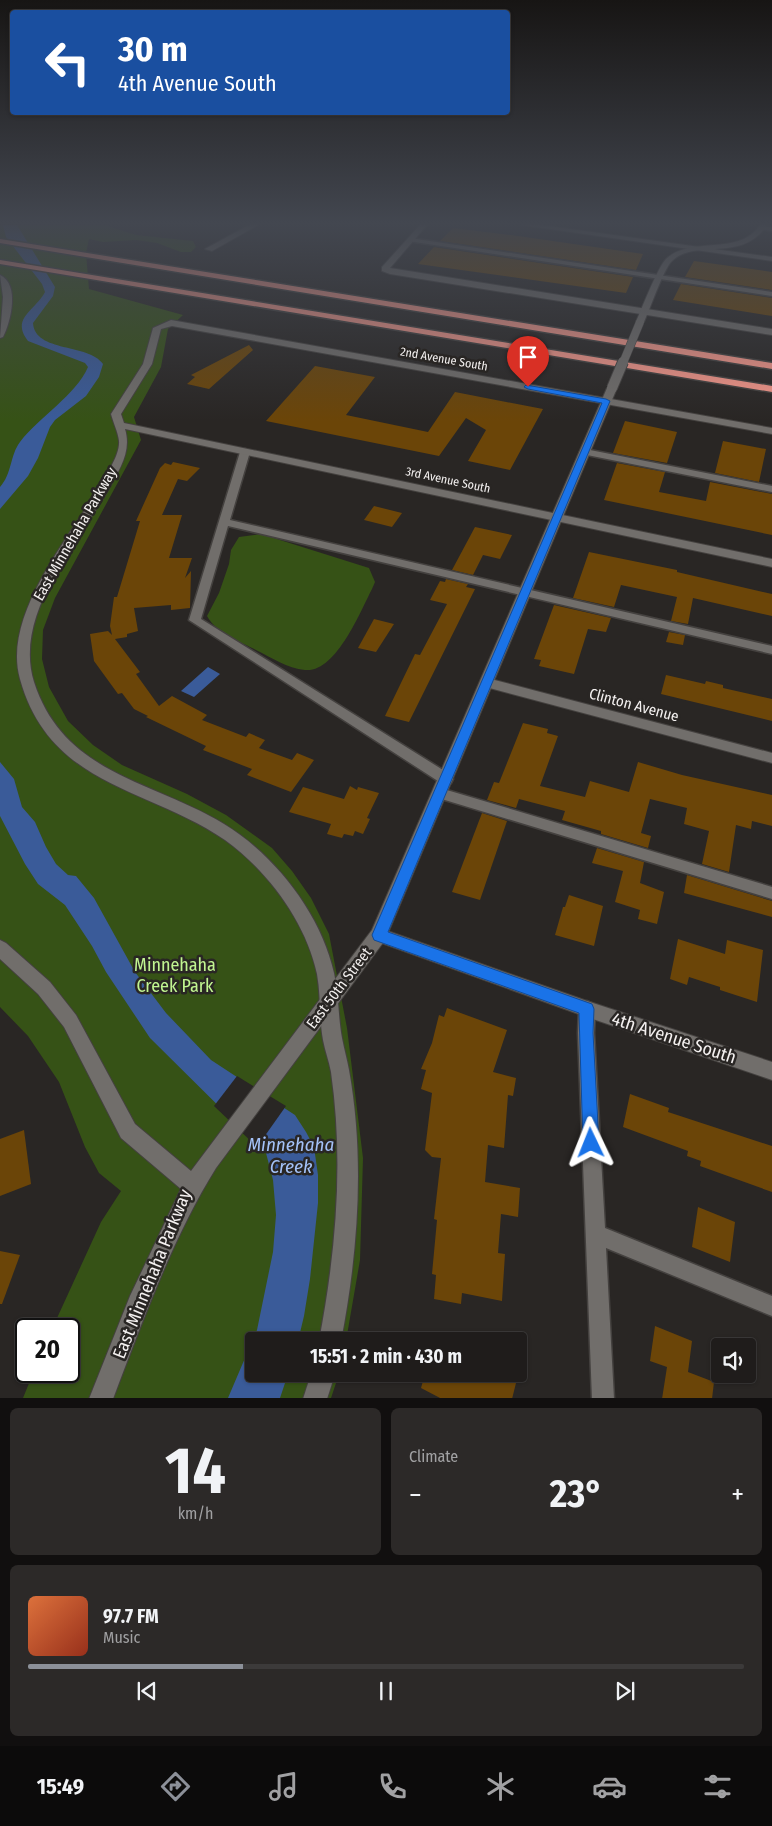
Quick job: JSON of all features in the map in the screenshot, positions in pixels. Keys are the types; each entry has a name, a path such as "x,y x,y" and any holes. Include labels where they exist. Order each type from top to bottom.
{"highway":[{"path":"161,290 772,389"},
{"path":"300,290 772,366"}],"street":[{"path":"0,335 7,296 6,290"},
{"path":"506,290 772,332"},
{"name":"East 50th Street","path":"193,1186 328,1001 379,935 654,290"},
{"name":"2nd Avenue South","path":"171,323 772,431"},
{"name":"East Minnehaha Parkway","path":"171,323 156,328 152,355 147,369 116,414 124,442 115,467 37,597 26,628 23,659 30,691 46,723 72,753 87,764 132,789 173,804 207,821 261,860 281,885 312,934 324,970 332,1038 340,1070 344,1114 348,1212 344,1266 332,1332"},
{"name":"3rd Avenue South","path":"118,425 772,563"},
{"name":"Clinton Avenue","path":"487,683 772,758"},
{"name":"4th Avenue South","path":"379,935 587,1009 772,1071"},
{"name":"East Minnehaha Parkway","path":"0,948 44,988 70,1021 128,1131 193,1186 138,1304 101,1398"},
{"path":"316,1398 321,1382"}],"lane":[{"path":"747,290 772,294"},
{"path":"245,452 195,620 446,779"},
{"path":"584,452 772,489"},
{"path":"224,522 772,650"},
{"path":"440,793 772,893"},
{"path":"587,1009 586,1033 604,1398"},
{"path":"595,1234 772,1306"}],"green space":[{"name":"Minnehaha Creek Park","path":"0,290 93,290 183,315 168,329 161,367 134,417 141,440 55,598 43,630 42,659 49,687 68,721 93,745 122,765 187,794 226,815 272,848 292,871 311,898 329,934 347,1028 363,1158 360,1260 348,1332 245,1332 245,1382 336,1382 331,1398 23,1398 29,1383 80,1383 80,1318 57,1318 101,1222 121,1191 99,1173 85,1147 59,1082 28,1036 0,1007"},
{"path":"261,534 369,568 375,582 346,639 327,662 316,668 305,670 280,662 222,632 216,628 207,616 219,593 229,564 231,550 239,537"}],"water":[{"path":"44,290 54,290 53,296 33,323 36,333 52,344 96,357 103,364 99,377 86,396 55,420 50,427 38,458 28,476 0,509 0,487 7,476 14,453 20,442 75,387 88,367 85,363 28,341 23,333 23,320 45,292"},
{"path":"208,667 220,674 194,697 181,691"},
{"name":"Minnehaha Creek","path":"0,762 14,779 22,807 35,822 56,864 68,875 76,876 94,898 135,972 166,1013 211,1060 295,1115 306,1132 314,1147 318,1175 318,1203 310,1279 300,1332 256,1332 273,1252 276,1215 273,1180 266,1153 150,1038 106,972 92,946 65,905 38,884 25,864 0,816"},
{"name":"Minnehaha Creek","path":"245,1358 245,1382 285,1382 280,1398 228,1398"}],"pier":[{"path":"237,1076 286,1106 257,1147 214,1106"}],"building":[{"path":"606,290 627,290 626,293"},
{"path":"678,290 722,290 772,298 772,316 673,300"},
{"path":"249,345 253,350 209,389 187,384 195,377 191,375"},
{"path":"315,366 375,377 346,415 428,432 455,392 543,409 510,470 468,461 486,430 466,418 439,456 266,421"},
{"path":"625,421 677,432 667,463 613,453"},
{"path":"723,441 766,449 759,482 715,473"},
{"path":"173,462 200,468 187,481 178,479 162,515 182,515 169,558 192,558 185,578 191,571 190,608 171,610 171,605 134,608 138,631 127,634 127,637 115,639 140,672 136,674 159,706 172,696 207,715 202,720 246,737 249,733 265,740 259,748 292,760 297,753 314,760 291,792 247,775 252,769 203,750 206,746 146,717 148,716 134,709 122,693 118,694 94,661 90,634 108,631 112,635 110,626 114,597 117,597 140,521 136,521 160,468 165,463 171,465"},
{"path":"617,463 665,472 659,492 706,501 710,482 772,494 772,535 604,500"},
{"path":"374,506 402,513 392,527 364,520"},
{"path":"475,527 512,535 500,559 483,555 473,575 452,570"},
{"path":"589,552 677,570 677,572 772,594 772,616 693,598 688,624 671,621 677,597 621,585 614,607 573,598"},
{"path":"446,579 468,584 466,587 475,589 409,722 385,716 415,654 420,655 447,604 430,600 440,581 445,582"},
{"path":"554,605 611,618 606,632 588,629 574,674 539,666 541,660 534,659"},
{"path":"374,619 394,624 376,652 358,648"},
{"path":"669,632 685,635 683,645 666,642"},
{"path":"666,675 705,684 706,681 723,685 723,688 772,699 772,721 661,694"},
{"path":"523,723 548,729 547,733 558,736 540,786 585,797 590,781 629,792 638,762 682,775 772,795 772,826 752,821 751,829 736,825 729,872 702,864 709,831 684,824 687,808 650,799 641,833 651,836 648,848 601,834 601,831 562,820 565,811 519,799 516,808 487,800 494,782 499,783"},
{"path":"350,786 357,790 358,787 379,793 367,818 370,819 363,834 355,831 353,836 344,834 342,838 327,834 331,824 289,812 303,787 344,799"},
{"path":"482,813 507,821 480,900 452,892"},
{"path":"597,848 644,862 640,883 664,892 657,924 638,919 640,910 615,902 623,871 592,863"},
{"path":"687,875 772,901 772,917 684,893"},
{"path":"569,895 603,906 594,946 555,935 563,907 565,907"},
{"path":"678,939 725,954 727,940 763,950 757,1002 720,990 720,987 689,977 687,985 670,979"},
{"path":"447,1008 507,1030 493,1072 516,1078 513,1096 508,1095 504,1148 488,1145 485,1182 520,1188 518,1217 501,1214 498,1253 505,1254 502,1301 462,1293 461,1304 434,1299 436,1275 432,1274 437,1220 434,1219 441,1158 432,1157 425,1150 432,1093 421,1089 426,1070 421,1069 432,1043 439,1015 444,1017"},
{"path":"630,1094 669,1108 668,1112 772,1146 772,1192 700,1166 701,1161 687,1156 688,1151 623,1127"},
{"path":"24,1130 31,1184 0,1196 0,1139"},
{"path":"698,1207 735,1222 730,1262 692,1247"},
{"path":"0,1251 20,1255 2,1304 0,1304"},
{"path":"655,1326 692,1341 688,1372 714,1383 712,1398 662,1398 667,1367 650,1361"},
{"path":"423,1382 516,1382 512,1398 440,1398 421,1388"}],"route":[{"path":"528,387 606,401 379,935 587,1009 586,1033 591,1143"}]}
